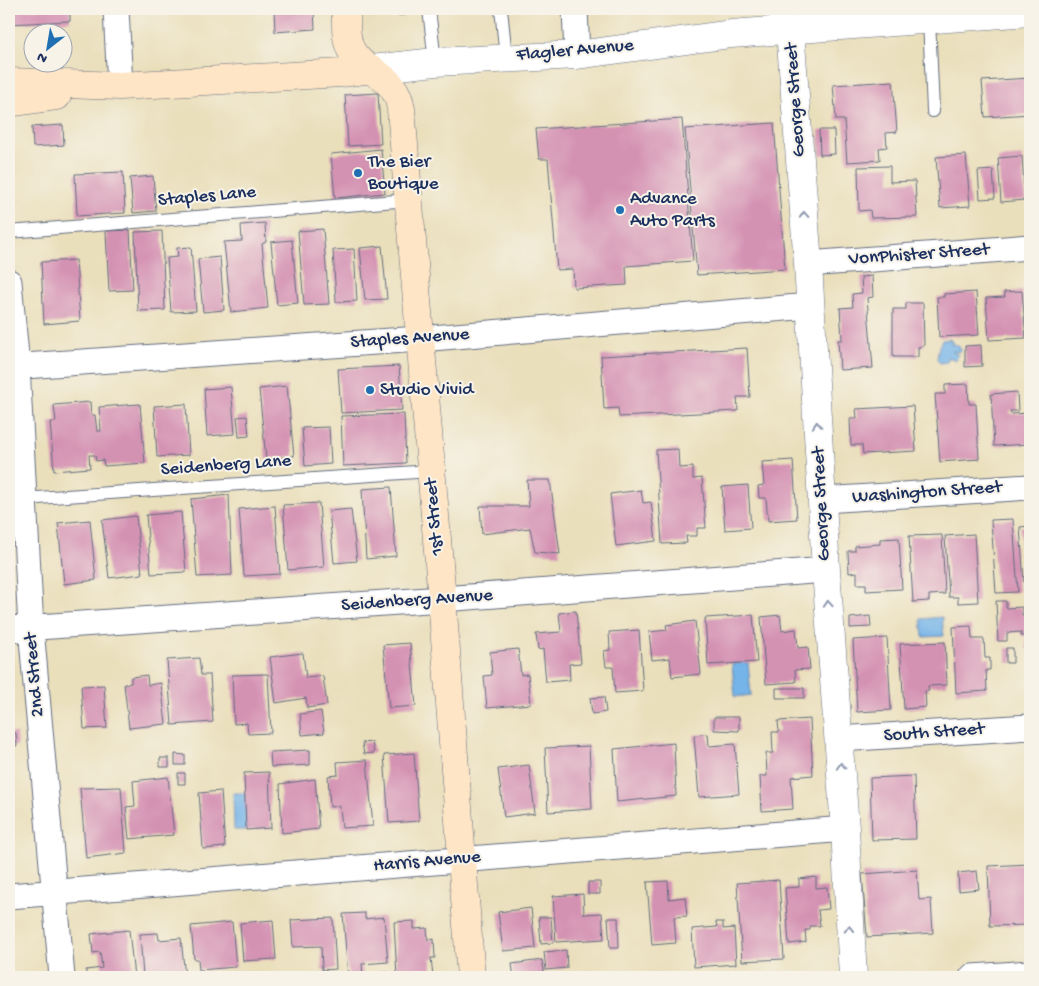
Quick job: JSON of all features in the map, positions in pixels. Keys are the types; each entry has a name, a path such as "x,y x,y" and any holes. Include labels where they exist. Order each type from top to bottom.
{"main road":[{"name":"1st Street","path":"346,9 348,38 351,50 359,59 392,85 399,96 400,102 442,600 471,977"},
{"name":"Flagler Avenue","path":"9,103 120,86 342,73 372,69"},
{"name":"Flagler Avenue","path":"9,82 120,86"}],"street":[{"path":"116,9 120,86"},
{"path":"575,9 577,55"},
{"name":"Flagler Avenue","path":"372,69 506,57 577,55 804,22 929,19 1030,12"},
{"name":"George Street","path":"804,22 810,306 853,977"},
{"name":"VonPhister Street","path":"808,264 1030,247"},
{"name":"2nd Street","path":"9,282 23,499 20,628 55,893 62,977"},
{"name":"Staples Avenue","path":"13,366 420,339 810,306"},
{"name":"Washington Street","path":"823,500 1030,487"},
{"name":"Seidenberg Avenue","path":"20,628 442,600 826,570"},
{"name":"South Street","path":"838,740 1030,727"},
{"name":"Harris Avenue","path":"9,896 845,829"},
{"path":"972,977 1030,973"}],"lane":[{"path":"429,9 434,62"},
{"path":"501,9 506,57"},
{"path":"929,19 933,111"},
{"name":"Staples Lane","path":"9,232 409,200"},
{"name":"Seidenberg Lane","path":"23,499 431,471"}],"water":[{"path":"949,339 953,342 951,344 958,345 961,350 958,352 952,351 958,355 956,360 948,357 947,362 940,363 937,360 938,350 942,340"},
{"path":"942,617 944,636 923,637 921,619"},
{"path":"748,662 751,695 735,697 732,664"},
{"path":"233,793 245,793 246,830 234,830"}],"building":[{"path":"9,9 70,9 70,21 9,24"},
{"path":"274,9 314,9 315,29 275,32"},
{"path":"375,9 406,9 406,15 376,16"},
{"path":"1030,78 1030,114 985,117 982,81"},
{"path":"893,81 897,132 886,133 887,147 879,148 880,160 847,162 844,120 836,120 833,85"},
{"path":"378,93 381,144 348,146 345,95"},
{"name":"Advance Auto Parts","path":"682,119 693,261 626,266 627,285 574,288 573,269 557,270 548,159 539,159 536,129"},
{"path":"774,123 785,269 697,275 685,129"},
{"path":"63,125 64,145 33,147 32,127"},
{"path":"819,130 834,130 835,154 820,155"},
{"name":"The Bier Boutique","path":"381,149 385,193 335,198 331,154"},
{"path":"966,155 970,206 940,208 936,157"},
{"path":"1022,156 1025,200 1001,202 998,158"},
{"path":"890,166 890,182 915,181 917,217 871,218 870,210 859,211 858,167"},
{"path":"993,170 995,198 980,199 978,171"},
{"path":"123,172 125,213 77,216 75,174"},
{"path":"153,176 156,211 133,213 130,178"},
{"path":"265,223 266,242 262,244 268,308 231,312 224,242 242,241 241,225"},
{"path":"323,229 329,304 304,305 298,231"},
{"path":"130,230 133,290 109,291 106,231"},
{"path":"162,231 165,310 138,311 135,232"},
{"path":"292,240 298,303 277,305 271,242"},
{"path":"382,246 387,299 365,300 360,248"},
{"path":"191,247 196,311 171,312 167,258 178,257 177,248"},
{"path":"354,249 357,301 336,302 333,250"},
{"path":"220,257 224,310 203,312 198,259"},
{"path":"76,260 80,321 44,324 41,262"},
{"path":"872,276 873,297 867,298 873,368 840,370 838,340 842,340 840,308 853,307 852,294 862,293 861,277"},
{"path":"1022,291 1026,338 989,340 986,298 1005,297 1004,292"},
{"path":"976,292 979,335 939,337 937,297 944,297 944,294"},
{"path":"906,303 923,303 924,346 918,347 918,357 893,357 893,309 906,309"},
{"path":"981,345 982,366 965,367 965,346"},
{"path":"747,348 750,397 737,397 738,411 619,417 618,408 604,409 601,356"},
{"name":"Studio Vivid","path":"399,366 402,410 341,413 338,369"},
{"path":"968,384 969,404 976,404 979,459 940,462 935,394 945,394 945,385"},
{"path":"287,386 294,456 266,459 259,389"},
{"path":"231,387 235,434 207,436 204,389"},
{"path":"1017,392 1018,411 1010,411 1011,414 1028,413 1030,444 994,446 991,394"},
{"path":"90,402 91,415 95,415 97,431 101,431 99,407 140,404 145,463 104,466 103,460 96,461 95,455 89,455 90,468 54,471 50,422 56,422 54,405"},
{"path":"186,404 189,455 157,457 154,406"},
{"path":"913,406 916,451 863,454 862,445 851,445 850,418 857,418 856,409"},
{"path":"404,414 406,463 343,466 341,416"},
{"path":"247,416 249,436 239,437 237,417"},
{"path":"329,427 331,464 305,466 302,428"},
{"path":"678,449 679,468 693,467 693,479 702,478 706,528 697,528 697,536 686,536 687,543 662,544 656,450"},
{"path":"793,460 797,519 768,521 766,498 759,498 758,486 764,485 762,462"},
{"path":"527,480 550,480 560,554 535,552 530,528 482,534 480,506 529,506"},
{"path":"748,485 751,528 725,530 722,487"},
{"path":"391,487 396,556 366,559 362,489"},
{"path":"641,490 643,503 651,502 656,541 616,546 610,494"},
{"path":"229,495 232,575 197,577 191,499"},
{"path":"319,503 324,567 288,570 283,505"},
{"path":"275,506 280,574 244,576 239,509"},
{"path":"351,509 357,561 334,563 329,511"},
{"path":"181,512 186,572 151,574 146,515"},
{"path":"136,516 142,574 109,578 102,520"},
{"path":"1013,519 1018,592 996,593 991,520"},
{"path":"90,520 96,580 64,584 58,523"},
{"path":"1030,526 1030,582 1024,582 1020,527"},
{"path":"974,534 978,602 958,603 958,597 949,597 945,536"},
{"path":"942,535 945,594 929,595 929,601 913,602 909,536"},
{"path":"899,538 902,589 866,591 866,584 857,584 857,572 849,573 848,551 855,551 855,546 880,544 880,539"},
{"path":"996,601 1006,601 1006,608 1022,607 1022,615 1030,614 1030,649 1026,649 1026,636 1021,636 1021,632 1007,633 1007,641 998,641"},
{"path":"576,611 581,663 569,664 570,680 546,682 543,649 538,650 536,634 561,632 559,613"},
{"path":"753,615 757,662 708,665 705,618"},
{"path":"780,615 782,631 796,629 798,648 808,647 810,669 795,670 796,682 766,684 761,617"},
{"path":"870,616 871,627 850,628 850,618"},
{"path":"695,621 701,674 672,677 670,658 652,660 649,632 667,630 666,625"},
{"path":"971,626 972,639 984,639 985,658 990,658 990,670 986,670 987,691 956,693 953,627"},
{"path":"639,630 643,691 615,693 613,667 606,667 604,651 610,650 609,632"},
{"path":"887,638 891,710 857,712 853,640"},
{"path":"945,642 947,685 928,686 929,691 925,691 926,707 904,709 900,644"},
{"path":"410,643 416,706 389,708 383,645"},
{"path":"1006,648 1013,648 1013,663 1006,663"},
{"path":"518,649 521,675 528,674 531,704 487,708 484,676 492,675 490,652"},
{"path":"303,653 306,678 323,676 327,705 307,708 306,698 276,703 270,657"},
{"path":"199,658 201,675 210,675 213,722 172,725 167,660"},
{"path":"268,674 271,733 248,734 247,723 234,724 232,675"},
{"path":"147,675 148,685 161,683 166,724 129,728 124,684 131,683 131,677"},
{"path":"104,685 107,728 84,729 81,686"},
{"path":"776,688 804,688 804,698 776,698"},
{"path":"604,697 606,712 592,714 590,698"},
{"path":"321,711 324,733 302,735 300,714"},
{"path":"714,717 739,717 739,731 714,730"},
{"path":"810,719 813,775 791,777 793,809 762,811 760,776 767,776 766,753 773,753 772,732 779,732 778,721"},
{"path":"9,733 16,733 17,746 9,746"},
{"path":"708,734 709,746 735,744 739,794 699,797 694,735"},
{"path":"372,742 374,753 364,754 362,743"},
{"path":"674,743 676,796 617,802 614,749"},
{"path":"589,746 592,809 548,812 545,748"},
{"path":"310,750 310,765 271,767 270,752"},
{"path":"414,753 419,821 389,823 384,755"},
{"path":"175,754 185,755 185,765 175,765"},
{"path":"160,758 169,758 169,767 160,767"},
{"path":"367,760 373,826 342,828 340,806 330,807 328,776 338,775 337,762"},
{"path":"529,765 535,813 504,817 498,769"},
{"path":"269,772 271,828 246,830 244,773"},
{"path":"178,773 185,773 185,784 178,784"},
{"path":"914,776 916,839 872,840 870,778"},
{"path":"168,777 174,835 129,839 126,807 135,806 133,781"},
{"path":"315,779 319,829 282,833 280,784"},
{"path":"121,787 126,853 86,858 80,788"},
{"path":"221,791 225,847 203,849 199,793"},
{"path":"1030,864 1030,925 990,926 988,866"},
{"path":"917,870 919,900 931,899 933,933 867,937 862,874"},
{"path":"977,871 979,889 959,891 958,873"},
{"path":"816,877 816,888 827,887 829,909 818,910 820,926 810,926 810,930 805,930 806,942 789,944 785,888 799,887 799,879"},
{"path":"779,880 784,959 742,961 737,883"},
{"path":"668,881 669,899 685,897 687,916 674,917 676,943 652,945 647,882"},
{"path":"588,882 600,882 600,894 588,894"},
{"path":"583,894 584,914 602,913 604,939 556,942 553,896"},
{"path":"531,908 535,948 503,951 498,912"},
{"path":"365,913 365,919 384,917 388,962 362,964 363,977 348,977 343,914"},
{"path":"539,917 551,917 553,943 541,944"},
{"path":"333,918 336,969 322,970 321,946 293,947 291,920"},
{"path":"608,918 618,918 619,948 610,948"},
{"path":"273,920 276,959 243,961 240,923"},
{"path":"414,921 414,929 427,928 428,940 434,939 435,958 431,958 433,977 397,977 394,922"},
{"path":"232,922 236,967 199,970 198,959 194,959 191,926"},
{"path":"716,922 723,922 723,929 734,928 736,964 694,967 692,929 717,927"},
{"path":"129,930 134,977 86,977 86,970 102,968 100,952 93,953 91,934"},
{"path":"158,933 159,940 181,938 185,977 143,977 140,934"},
{"path":"566,950 567,968 546,970 544,952"},
{"path":"542,960 545,976 514,977 512,964"},
{"path":"388,972 389,977 369,977 369,973"}],"place":[{"name":"The Bier Boutique","path":"358,173"},
{"name":"Advance Auto Parts","path":"620,210"},
{"name":"Studio Vivid","path":"370,390"}]}
